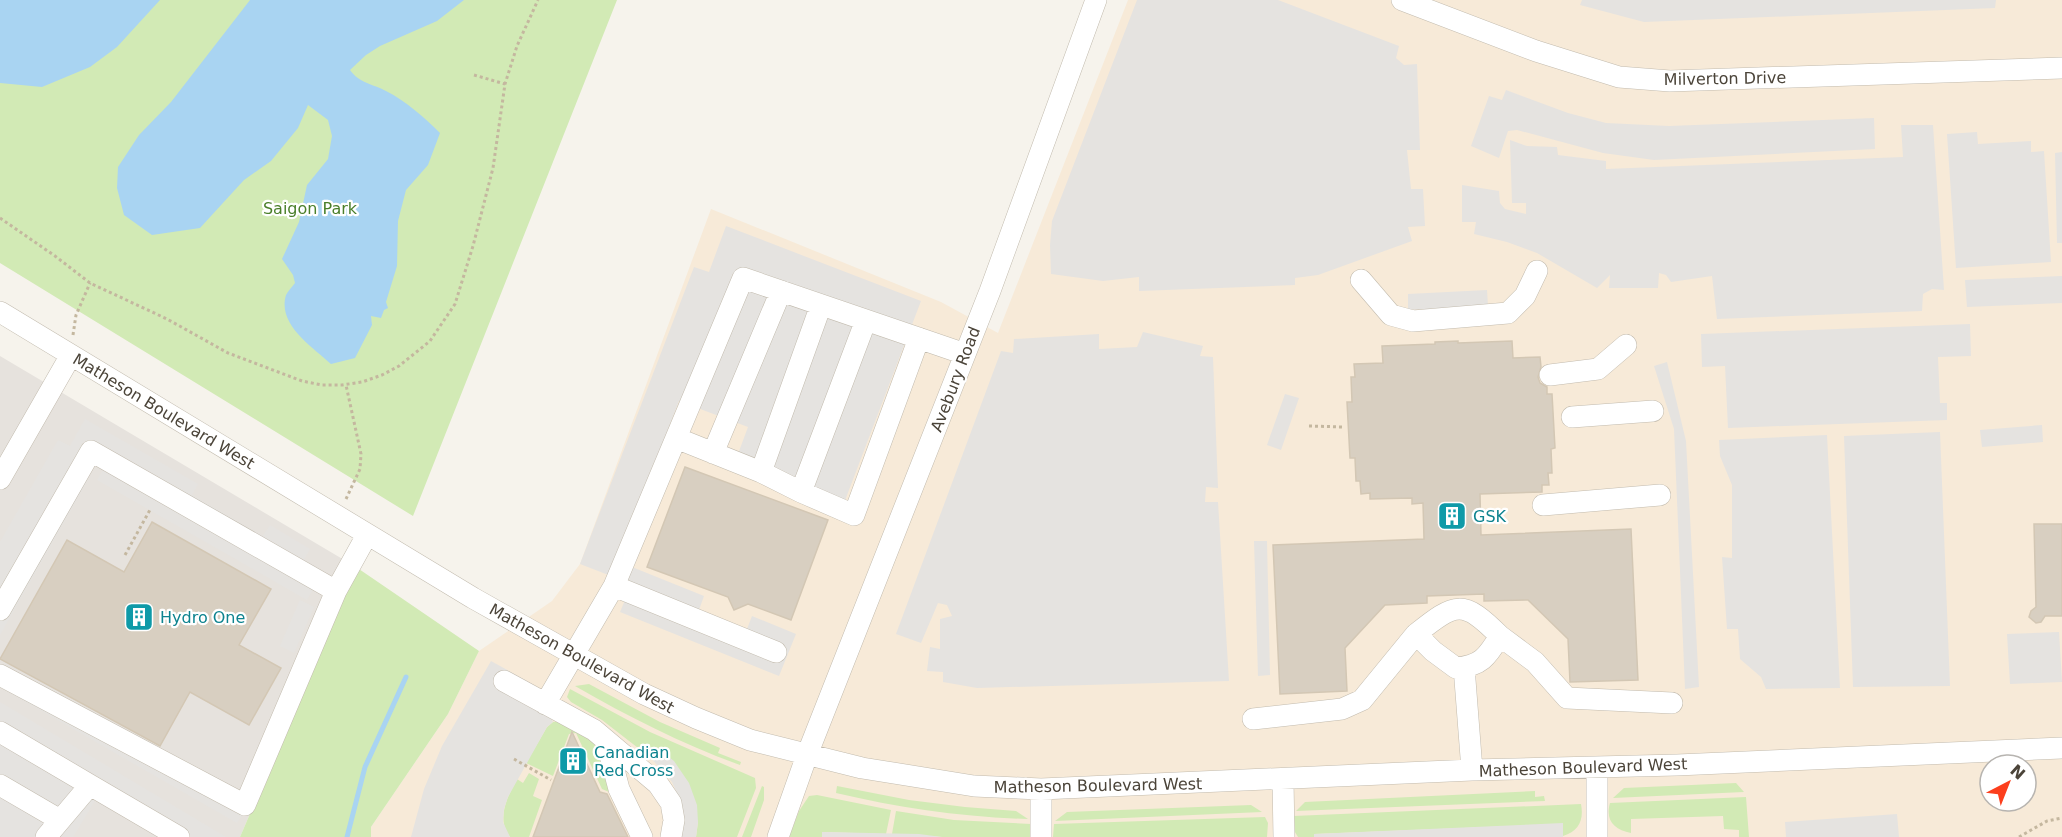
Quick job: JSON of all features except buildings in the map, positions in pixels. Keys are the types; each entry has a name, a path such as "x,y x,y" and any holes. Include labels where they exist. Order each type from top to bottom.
{"street":[{"name":"Avebury Road","path":"778,837 807,755 965,354 1096,0"},
{"name":"Milverton Drive","path":"1402,0 1536,51 1619,76 1670,81 2062,68"},
{"path":"1360,280 1391,315 1413,321 1508,313 1525,296 1537,271"},
{"path":"545,704 614,586 742,278 965,354"},
{"path":"713,453 781,291"},
{"path":"761,472 821,305"},
{"name":"Matheson Boulevard West","path":"0,312 367,535 644,694 750,740 862,768 974,786 1041,789 2062,748"},
{"path":"801,492 866,320"},
{"path":"676,438 761,472 854,515 919,338"},
{"path":"1550,375 1598,369 1626,345"},
{"path":"0,479 71,355"},
{"path":"1572,417 1653,411"},
{"path":"0,610 91,451 336,591"},
{"path":"1543,505 1660,495"},
{"path":"0,675 245,805 336,591 367,535"},
{"path":"614,586 776,652"},
{"path":"1253,718 1342,709 1362,700 1416,634 1441,614 1461,608 1480,616 1500,636 1535,662 1567,698 1672,703"},
{"path":"1416,634 1433,651 1456,668 1473,666 1488,655 1500,636"},
{"path":"1464,667 1472,770"},
{"path":"504,681 578,720 606,740 658,784 671,802 674,820 671,837"},
{"path":"0,732 179,837"},
{"path":"606,740 619,789 642,837"},
{"path":"1597,768 1597,837"},
{"path":"1283,780 1284,837"},
{"path":"0,785 60,820"},
{"path":"46,837 90,785"},
{"path":"1041,789 1041,837"}],"path":[{"path":"0,218 90,283 167,319 228,353 302,381 322,385 346,385 382,375 399,366 429,341 455,304 493,168 505,84 517,46 538,0"},
{"path":"474,75 505,84"},
{"path":"71,355 75,315 90,283"},
{"path":"336,516 353,488 360,469 361,454 346,385"},
{"path":"1309,426 1343,427"},
{"path":"125,555 161,491"},
{"path":"514,759 551,780"},
{"path":"2019,837 2047,821 2062,818"}],"shaded area":[{"path":"1128,0 2062,0 2062,837 371,837 371,827 448,714 479,651 552,601 580,564 711,209 941,302 998,333"},
{"path":"1137,0 1278,0 1399,46 1396,58 1404,65 1417,64 1420,150 1407,150 1411,189 1423,189 1425,226 1408,227 1412,241 1318,275 1295,278 1295,285 1139,291 1139,277 1103,281 1051,274 1052,221"},
{"path":"1582,0 1996,0 1995,8 1644,22 1580,5"},
{"path":"1506,90 1568,113 1606,123 1669,126 1874,118 1875,149 1654,160 1603,153 1517,130 1508,131 1499,158 1471,146 1489,96 1502,100"},
{"path":"1901,125 1933,125 1944,290 1932,289 1923,294 1922,311 1717,319 1712,276 1671,282 1666,275 1659,273 1658,288 1609,288 1610,275 1597,288 1537,253 1507,242 1474,234 1476,222 1462,222 1462,185 1499,191 1500,203 1505,209 1526,214 1526,203 1512,203 1510,140 1527,146 1557,147 1558,155 1606,161 1606,169 1903,157"},
{"path":"1977,132 1978,144 2031,141 2031,152 2044,151 2051,262 1956,268 1947,134"},
{"path":"2062,152 2062,243 2057,243 2055,153"},
{"path":"726,226 921,301 841,511 732,470 748,427 679,401 611,576 580,564 694,267 709,272"},
{"path":"2062,276 2062,303 1967,307 1965,280"},
{"path":"1487,290 1488,306 1408,310 1408,294"},
{"path":"1970,324 1971,356 1938,357 1940,403 1947,403 1947,420 1728,428 1725,366 1702,367 1701,334"},
{"path":"1143,332 1203,346 1200,356 1213,357 1218,488 1206,487 1205,502 1218,502 1229,681 977,688 943,682 943,672 927,671 930,647 940,649 940,619 952,616 947,605 938,603 921,643 896,634 1001,351 1013,353 1014,339 1099,334 1099,349 1137,347"},
{"path":"0,356 356,567 240,837 0,837"},
{"path":"1667,362 1686,441 1699,687 1685,689 1674,429 1654,366"},
{"path":"1285,394 1299,398 1281,450 1267,445"},
{"path":"85,419 198,484 192,495 263,536 270,525 310,549 304,560 323,571 307,600 97,480 104,468 90,460 81,475 88,480 0,635 0,542 58,440 70,446"},
{"path":"2042,425 2043,442 1982,447 1980,430"},
{"path":"1940,432 1950,686 1853,687 1844,436"},
{"path":"1827,435 1840,688 1766,689 1761,677 1740,659 1738,629 1727,629 1722,557 1732,558 1732,485 1720,456 1719,440"},
{"path":"1254,541 1267,541 1270,675 1258,676"},
{"path":"632,567 704,596 699,610 747,629 752,616 796,634 779,676 620,612 625,600 620,598"},
{"path":"300,600 314,607 294,653 280,646"},
{"path":"2059,632 2062,682 2010,684 2007,634"},
{"path":"491,661 534,685 553,722 547,727 508,797 503,822 510,837 411,837 424,789 442,746"},
{"path":"0,672 244,812 237,823 0,687"},
{"path":"0,702 226,837 160,837 96,799 73,837 0,837"},
{"path":"659,749 674,761 689,783 697,805 696,837 681,837 680,800 672,782 651,758"},
{"path":"1897,814 1899,837 1786,837 1785,822"},
{"path":"1563,823 1563,837 1314,837 1314,834"},
{"path":"822,832 919,834 942,837 822,837"}],"green space":[{"name":"Saigon Park","path":"0,0 617,0 413,516 0,263"},
{"path":"356,567 479,651 448,714 371,827 371,837 240,837"},
{"path":"589,684 660,722 720,748 718,753 741,762 740,765 656,729 575,686"},
{"path":"570,689 650,732 755,778 756,788 737,837 696,837 698,822 659,749 651,758 602,720 571,702 567,697"},
{"path":"563,721 597,747 609,792 602,789 576,733 569,734 553,776 526,763 547,727 553,722"},
{"path":"529,773 539,779 533,796 542,800 529,837 510,837 504,823 504,808 517,779 523,783"},
{"path":"1736,783 1744,792 1613,798 1624,788"},
{"path":"762,786 764,787 764,800 751,837 742,837"},
{"path":"837,786 909,800 1016,811 1028,819 955,814 907,807 836,793"},
{"path":"1535,791 1535,797 1544,796 1545,801 1296,811 1305,802"},
{"path":"817,795 891,810 886,834 823,832 822,837 789,837 799,811 809,796"},
{"path":"1746,797 1749,837 1739,837 1739,830 1724,829 1723,816 1631,819 1631,833 1616,827 1609,814 1610,803"},
{"path":"1581,804 1582,815 1577,828 1563,836 1563,824 1314,834 1314,837 1298,837 1293,829 1293,816"},
{"path":"1251,805 1262,812 1055,821 1067,812"},
{"path":"896,811 954,820 1031,824 1031,837 942,837 892,834"},
{"path":"1265,817 1268,823 1267,837 1053,837 1054,824"}],"water":[{"path":"0,0 160,0 117,47 90,67 42,87 0,83"},
{"path":"250,0 464,0 437,21 380,46 350,70 362,81 401,100 440,133 428,165 406,190 398,221 397,266 386,302 388,308 384,310 381,318 371,316 372,325 355,358 331,364 298,334 287,316 285,306 286,295 295,283 293,275 282,259 299,222 307,185 328,159 332,136 328,120 308,105 298,128 271,161 244,180 200,228 152,235 124,215 117,188 118,167 139,135 171,102"}],"waterway":[{"path":"347,837 365,767 406,677"}],"place":[{"name":"GSK","path":"1452,516"},
{"name":"Hydro One","path":"139,617"},
{"name":"Canadian Red Cross","path":"573,761"}]}
